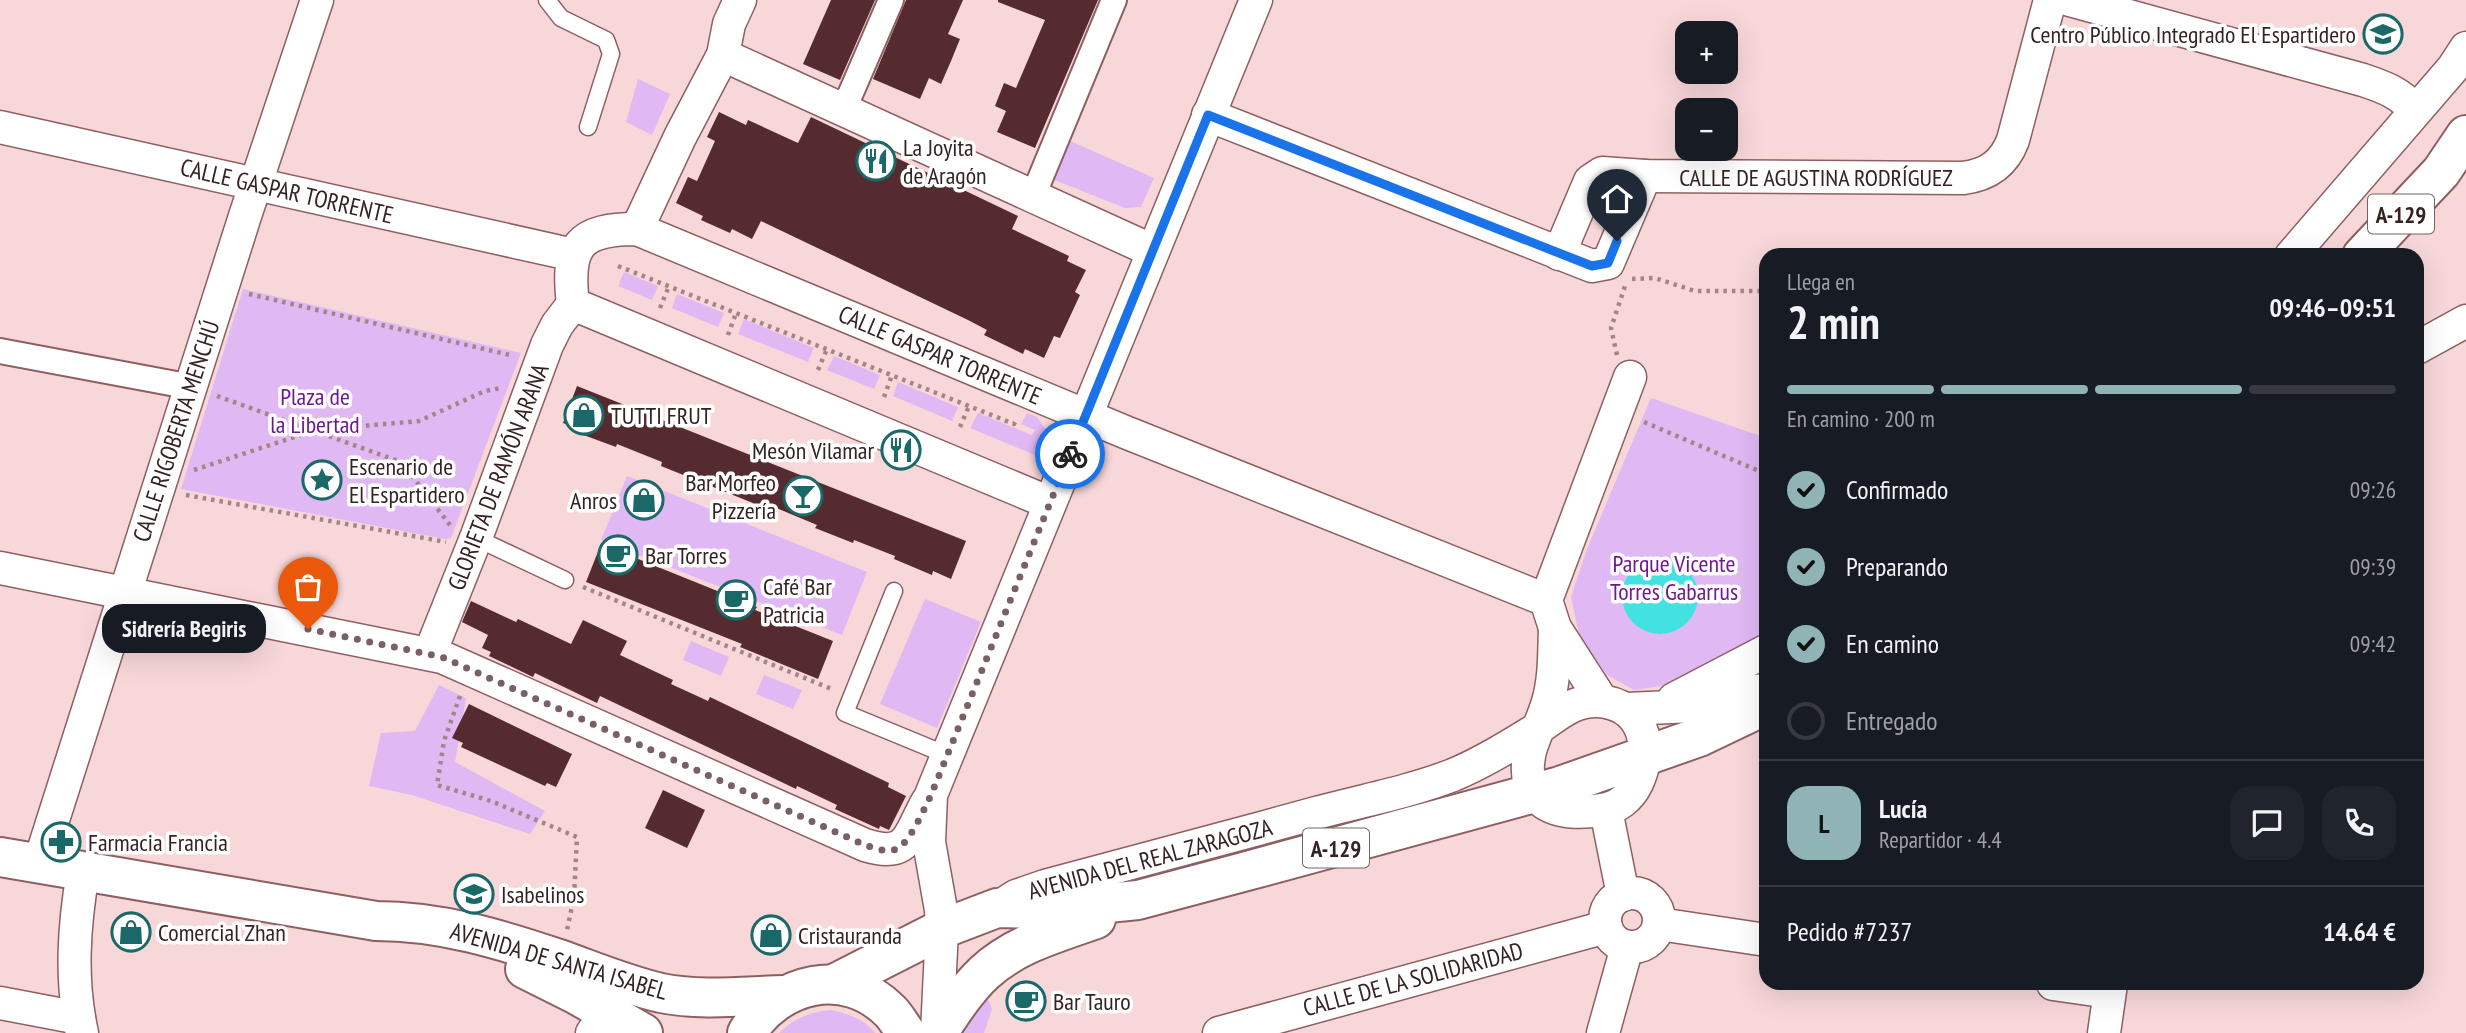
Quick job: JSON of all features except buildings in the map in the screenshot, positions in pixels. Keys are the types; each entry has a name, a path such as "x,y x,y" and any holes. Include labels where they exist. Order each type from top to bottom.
{"main road":[{"name":"A-129","path":"2370,248 2453,164 2466,135"},
{"name":"AVENIDA DEL REAL ZARAGOZA","path":"938,1033 972,986 985,972 1012,952 1138,900 1533,794 1699,737 1759,708"},
{"name":"AVENIDA DE SANTA ISABEL","path":"0,858 376,921 452,928 512,943 614,979 663,993 707,998 784,995"},
{"name":"AVENIDA DEL REAL ZARAGOZA","path":"834,984 942,929 997,908 1047,909 1138,900"},
{"name":"AVENIDA DE SANTA ISABEL","path":"376,921 535,973 600,1023 642,1033"},
{"path":"747,1033 762,1013 784,995 802,988 834,984 867,995 890,1011 906,1033"}],"street":[{"name":"CALLE RIGOBERTA MENCHÚ","path":"39,864 157,490 317,0"},
{"path":"637,229 680,137 723,55 729,24 740,0"},
{"path":"839,108 850,95 891,0"},
{"path":"1033,196 1114,0"},
{"path":"0,568 430,653 839,834 881,850 898,849 905,842 931,795 1255,0"},
{"name":"CALLE DE AGUSTINA RODRÍGUEZ","path":"1617,273 1645,176 1963,178 1981,175 1998,164 2013,141 2050,0"},
{"path":"2070,0 2374,83 2405,99 2415,111"},
{"path":"2298,248 2453,68 2466,48"},
{"path":"723,55 1153,251"},
{"path":"1208,115 1559,254 1617,273"},
{"name":"CALLE GASPAR TORRENTE","path":"0,127 574,255 583,241 591,235 618,229 637,229 1086,416 1550,614"},
{"path":"1559,254 1590,181 1602,173 1645,176"},
{"path":"574,255 571,281 573,304 1049,503"},
{"name":"GLORIETA DE RAMÓN ARANA","path":"430,653 462,539 547,345 557,325 573,304"},
{"path":"2424,344 2466,321"},
{"path":"0,351 176,384"},
{"path":"1550,614 1614,705 1642,731 1646,755 1640,778 1631,794 1606,810 1577,813 1545,805 1533,794 1528,764 1553,677 1550,614 1630,377"},
{"name":"AVENIDA DEL REAL ZARAGOZA","path":"1657,709 1759,655"},
{"name":"AVENIDA DEL REAL ZARAGOZA","path":"997,908 1016,896 1045,886 1434,781 1465,769 1539,727 1568,707 1583,702 1657,709 1694,706 1759,691"},
{"path":"931,795 929,842 942,929 938,1033"},
{"path":"1606,810 1623,895"},
{"path":"0,1003 81,1026 74,939 83,872"},
{"path":"1623,895 1641,895 1649,899 1659,915 1659,924 1651,939 1644,944 1617,937 1605,919 1611,904 1623,895"},
{"path":"1659,924 1759,939"},
{"path":"1603,1033 1617,937"},
{"name":"CALLE DE LA SOLIDARIDAD","path":"1219,1033 1617,937"},
{"path":"2104,1033 2110,990"}],"lane":[{"path":"547,0 561,18 606,40 611,54 588,127"},
{"path":"462,539 565,579"},
{"path":"894,591 845,713 947,755"}],"path":[{"path":"618,265 1014,424 1018,415"},
{"path":"1630,377 1618,356 1611,328 1617,273 1633,278 1655,278 1695,291 1759,291"},
{"path":"660,308 669,286"},
{"path":"238,291 524,358"},
{"path":"728,335 736,313"},
{"path":"818,370 827,349"},
{"path":"884,397 892,375"},
{"path":"192,471 316,430 419,421 485,391"},
{"path":"206,392 401,463 462,539"},
{"path":"960,427 969,406"},
{"path":"1617,410 1759,471"},
{"path":"157,490 462,539"},
{"path":"565,579 851,697"},
{"path":"470,669 444,741 437,785 491,801 577,837 574,897 564,941"}],"green space":[{"path":"638,79 670,94 652,135 626,122"},
{"path":"1068,140 1154,178 1141,207 1125,208 1052,179"},
{"path":"624,272 658,286 652,300 618,286"},
{"name":"Plaza de la Libertad","path":"243,289 521,353 451,538 181,489"},
{"path":"677,294 724,313 718,327 672,308"},
{"path":"744,319 814,348 808,362 738,334"},
{"path":"834,356 880,375 874,389 827,370"},
{"path":"898,382 958,407 952,421 893,396"},
{"name":"Parque Vicente Torres Gabarrus","path":"1651,398 1759,436 1759,636 1661,686 1634,690 1607,675 1579,635 1571,597 1587,549"},
{"path":"978,413 1032,435 1035,430 1021,424 1027,413 1037,417 1046,430 1040,457 970,428"},
{"path":"627,476 867,572 842,635 601,540"},
{"path":"925,599 981,622 937,728 880,704"},
{"path":"691,641 729,657 721,676 683,660"},
{"path":"764,675 802,690 793,709 756,694"},
{"path":"439,685 466,698 455,762 545,811 530,834 412,795 369,786 381,733 415,731"},
{"path":"987,997 992,1009 984,1033 958,1033"},
{"path":"831,1010 856,1018 875,1033 779,1033 803,1017"}],"water":[{"path":"1660,558 1674,561 1687,569 1695,582 1698,596 1695,610 1687,623 1674,631 1660,634 1646,631 1633,623 1625,610 1622,596 1625,582 1633,569 1646,561"}],"way so far":[{"path":"308,629 442,657 865,845 881,850 898,849 905,842 931,795 1070,454"}],"place":[{"name":"Centro Público Integrado El Espartidero","path":"2383,34"},
{"name":"La Joyita de Aragón","path":"876,161"},
{"name":"TUTTI FRUT","path":"584,415"},
{"name":"Mesón Vilamar","path":"901,450"},
{"name":"Escenario de El Espartidero","path":"322,480"},
{"name":"Bar Morfeo Pizzería","path":"803,496"},
{"name":"Anros","path":"644,500"},
{"name":"Bar Torres","path":"618,555"},
{"name":"Café Bar Patricia","path":"736,600"},
{"name":"Sidrería Begiris","path":"308,629"},
{"name":"Farmacia Francia","path":"61,842"},
{"name":"Isabelinos","path":"474,894"},
{"name":"Comercial Zhan","path":"131,932"},
{"name":"Cristauranda","path":"771,935"},
{"name":"Bar Tauro","path":"1026,1001"}],"route":[{"path":"1070,454 1208,115 1592,266 1608,263 1617,241"}]}
